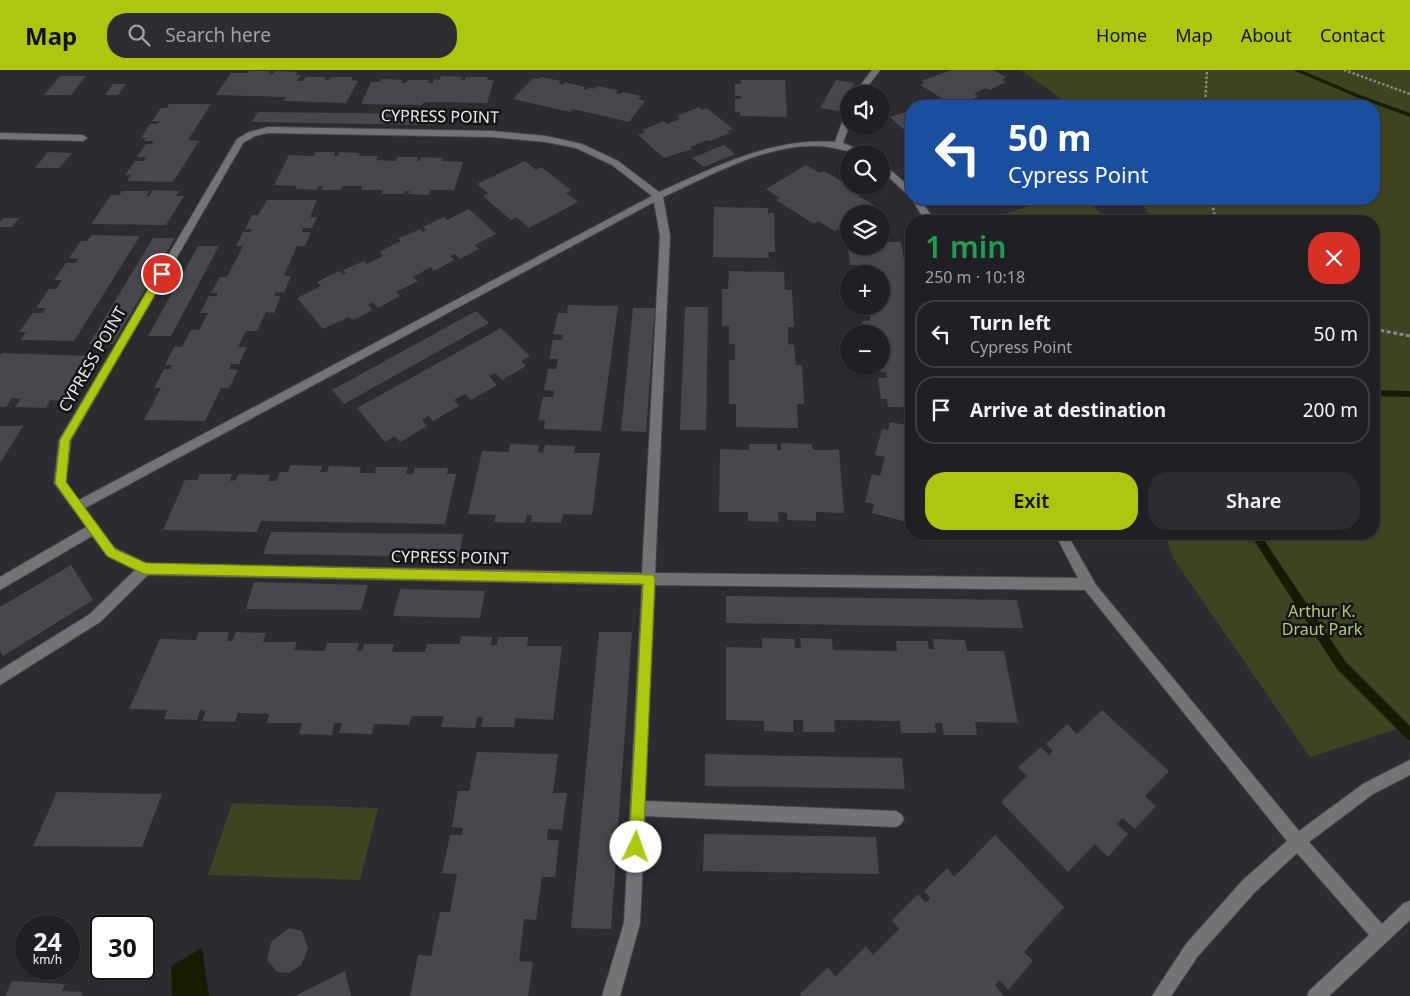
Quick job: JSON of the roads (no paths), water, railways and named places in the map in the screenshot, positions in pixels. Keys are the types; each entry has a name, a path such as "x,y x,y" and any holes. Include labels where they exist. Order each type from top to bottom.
{"street":[{"path":"865,85 876,70"},
{"name":"CYPRESS POINT","path":"658,196 615,163 579,146 546,139 492,134 268,130 252,134 240,141 65,440 60,483 111,552 144,568 649,579 1089,584"},
{"path":"78,506 658,196 742,160 803,143 839,144 842,135"},
{"path":"0,136 83,138"},
{"path":"890,173 905,187"},
{"path":"610,996 632,923 666,236 658,196"},
{"path":"0,584 94,529"},
{"path":"1064,540 1089,584 1298,842 1381,936"},
{"path":"0,678 95,618 144,568"},
{"path":"1161,996 1192,950 1249,886 1298,842 1368,789 1410,767"},
{"path":"637,808 896,819"},
{"path":"1316,996 1410,909"}],"waterway":[{"path":"1296,70 1369,100"},
{"path":"1380,104 1410,115"},
{"path":"1380,393 1410,394"},
{"path":"1259,540 1341,665 1410,734"}],"park label":[{"name":"Arthur K. Draut Park","path":"1322,620"}]}
